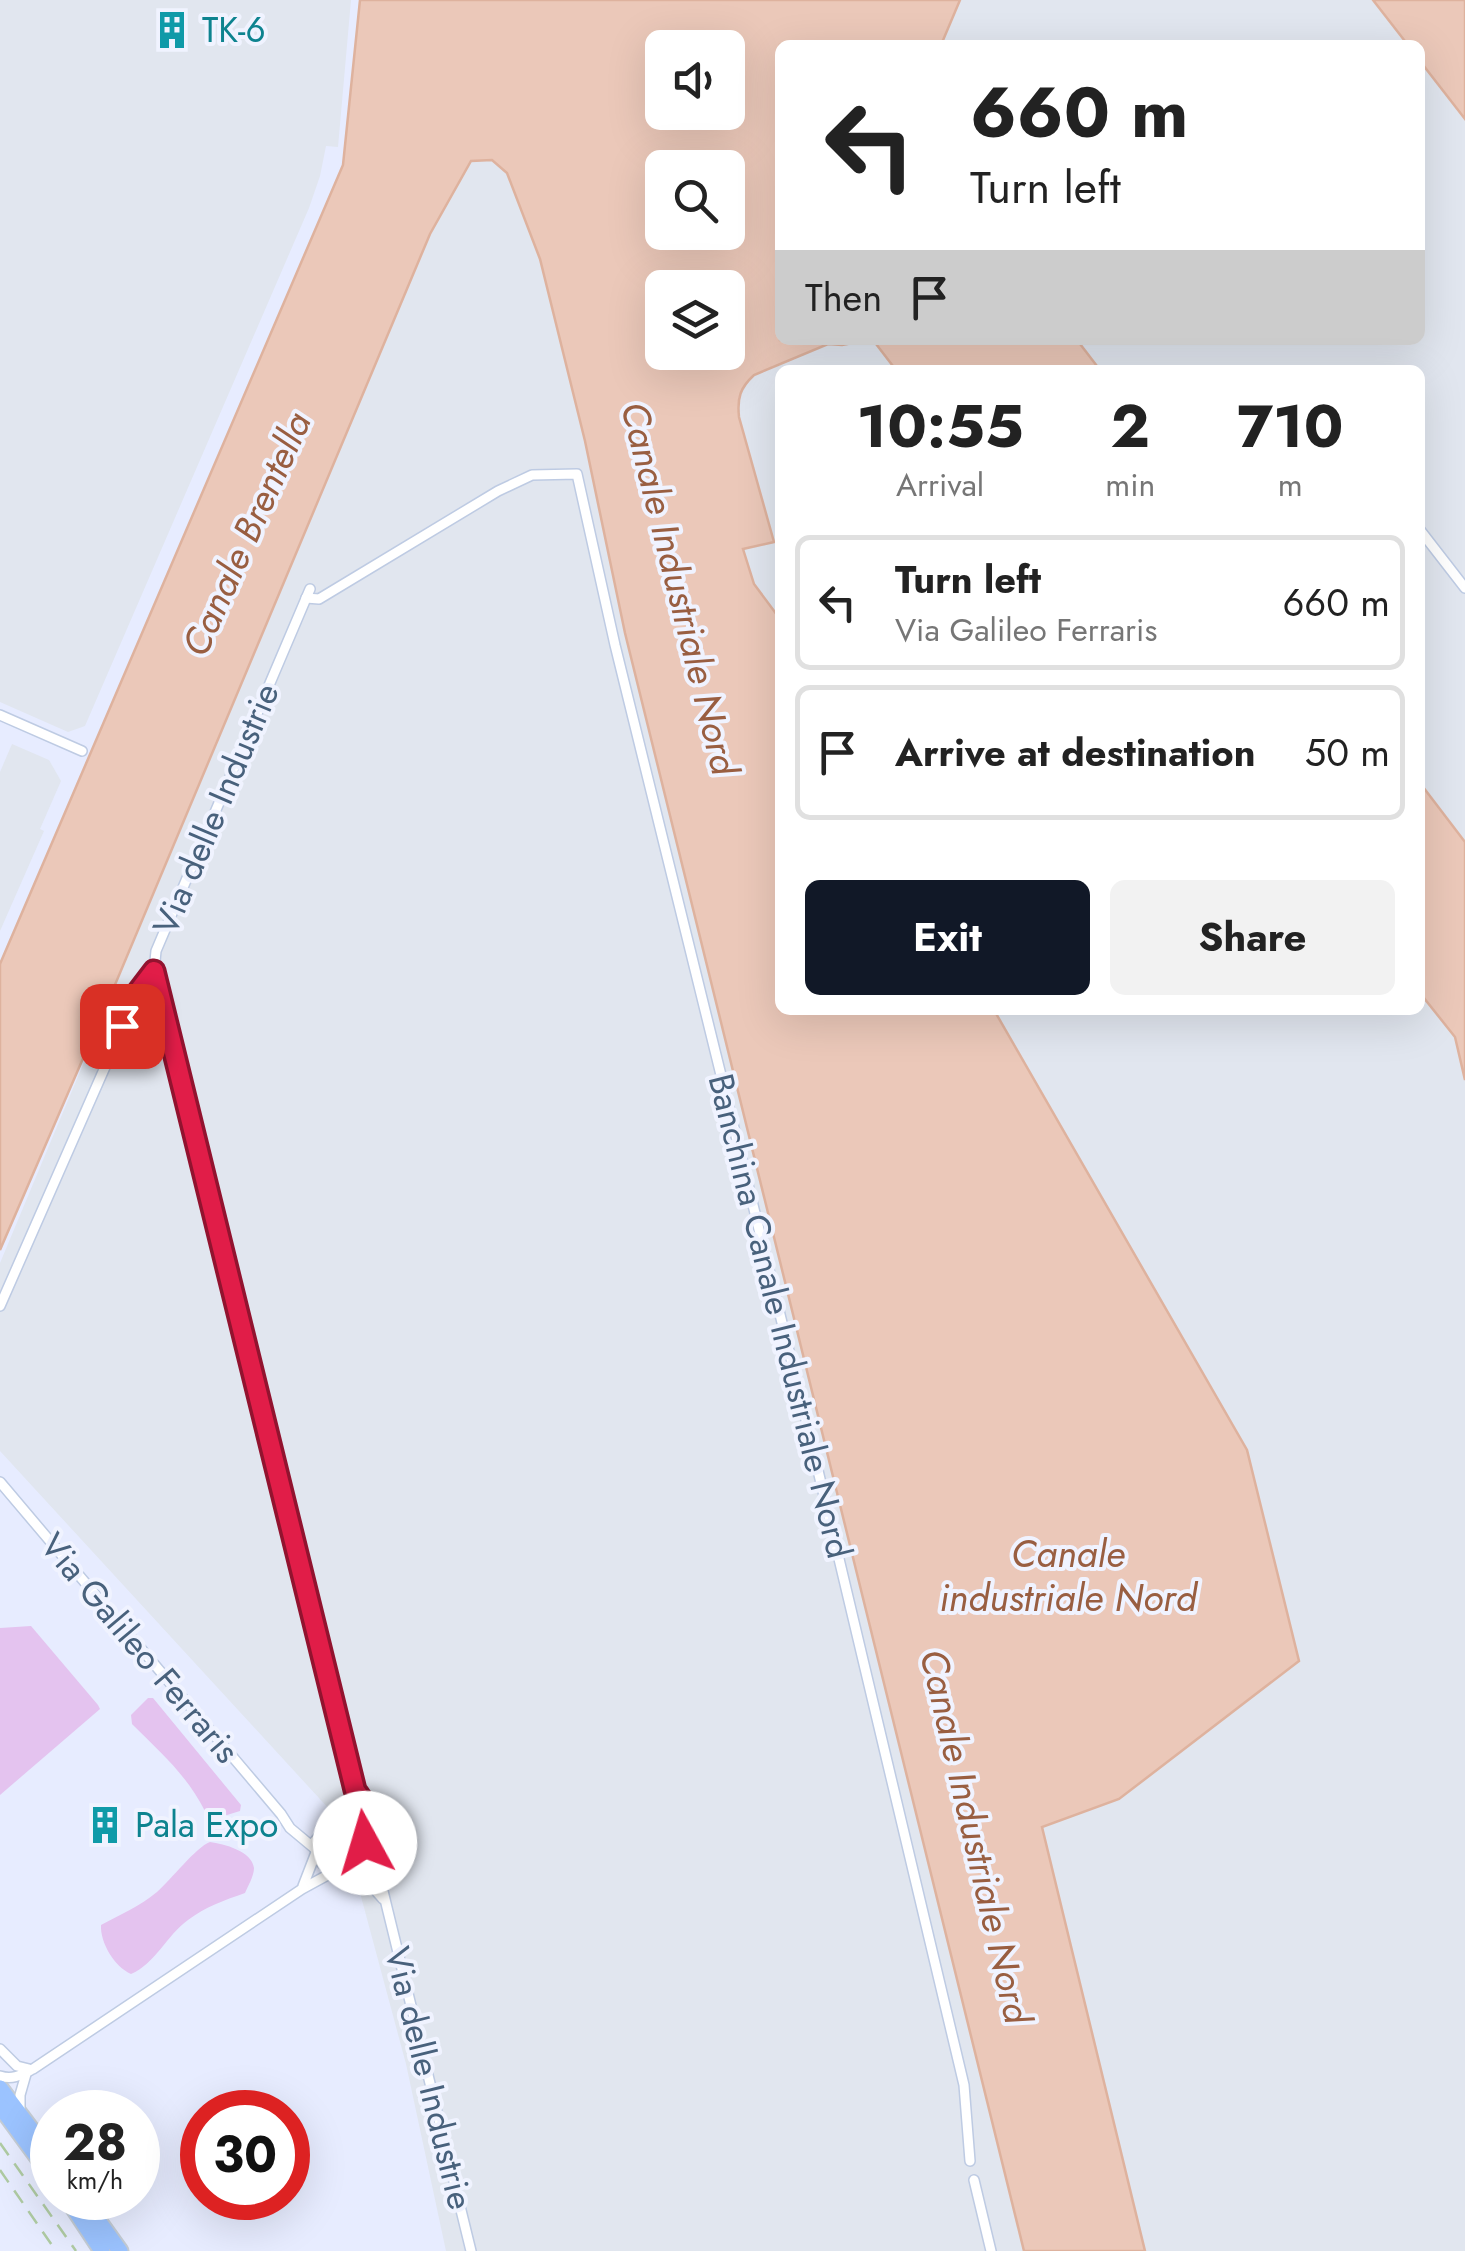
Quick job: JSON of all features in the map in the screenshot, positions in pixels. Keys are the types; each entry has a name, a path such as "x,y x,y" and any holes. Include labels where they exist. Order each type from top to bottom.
{"highway":[{"path":"0,2088 30,2127"},
{"path":"0,2106 30,2147"},
{"path":"82,2220 102,2251"},
{"path":"98,2220 120,2251"}],"street":[{"name":"Banchina Canale Industriale Nord","path":"308,594 319,599 498,491 532,475 577,474 964,2085 970,2161"},
{"path":"1425,536 1465,588"},
{"name":"Via delle Industrie","path":"308,594 156,951 154,971 355,1790 372,1820 365,1845 380,1878 471,2251"},
{"path":"0,715 82,751"},
{"path":"0,1306 138,992 154,971"},
{"name":"Via Galileo Ferraris","path":"0,1482 290,1828 314,1851"},
{"path":"345,1822 356,1804 355,1790"},
{"name":"Via Galileo Ferraris","path":"281,1814 300,1831 321,1832"},
{"path":"0,2076 19,2076 30,2070 302,1888 359,1858 365,1845 358,1828 345,1822 321,1832 302,1888"},
{"path":"314,1851 323,1866 338,1871"},
{"name":"Via delle Industrie","path":"338,1871 358,1876 374,1887 386,1906"},
{"path":"0,2048 17,2066 30,2070"},
{"path":"20,2114 22,2082 30,2070"},
{"path":"974,2180 991,2251"}],"shaded area":[{"path":"0,0 351,0 338,147 326,146 309,208 85,726 68,732 0,702"},
{"path":"960,0 1373,0 1404,40 943,40"},
{"path":"1425,67 1465,119 1465,842 1425,790 1425,365 1096,365 1081,345 1425,345"},
{"path":"492,160 507,173 540,258 585,441 625,633 1024,2251 446,2251 406,2064 341,1822 0,1451 0,1263 430,234 471,161"},
{"path":"826,345 877,345 892,365 778,365"},
{"path":"775,366 775,612 754,584 743,548 774,542 739,417 737,399 754,375"},
{"path":"12,744 49,760 61,781 40,829 44,831 0,931 0,772"},
{"path":"1425,999 1455,1037 1465,1080 1465,2251 1145,2251 1042,1827 1119,1799 1299,1661 1247,1450 997,1015 1425,1015"},
{"path":"31,1626 100,1709 0,1795 0,1628"},
{"path":"148,1698 153,1698 241,1805 240,1811 227,1815 205,1811 181,1775 132,1724 131,1715"},
{"path":"210,1842 236,1849 252,1862 253,1874 245,1893 195,1915 147,1963 131,1974 125,1971 106,1947 101,1925 150,1897"}],"water":[{"name":"Canale industriale Nord","path":"360,0 960,0 943,40 775,40 775,345 826,345 754,375 739,399 739,417 774,542 743,549 754,584 775,612 775,1015 997,1015 1247,1450 1299,1661 1119,1799 1042,1827 1145,2251 1024,2251 625,633 585,441 540,259 507,173 492,160 471,161 430,234 0,1250 0,964 343,165"},
{"path":"1373,0 1465,0 1465,119 1425,67 1425,40 1404,40"},
{"path":"877,345 1081,345 1096,365 892,365"},
{"path":"1425,790 1465,842 1465,1080 1455,1037 1425,999"}],"railway":[{"path":"0,2143 76,2251"},
{"path":"0,2170 56,2251"}],"place":[{"name":"TK-6","path":"172,30"},
{"name":"Pala Expo","path":"105,1825"}],"route":[{"path":"122,1026 138,992 154,971 355,1790 372,1820 371,1834 365,1843"}],"water label":[{"name":"Canale Brentella","path":"246,534"},
{"name":"Canale Industriale Nord","path":"680,588"},
{"name":"Canale Industriale Nord","path":"976,1836"}]}
